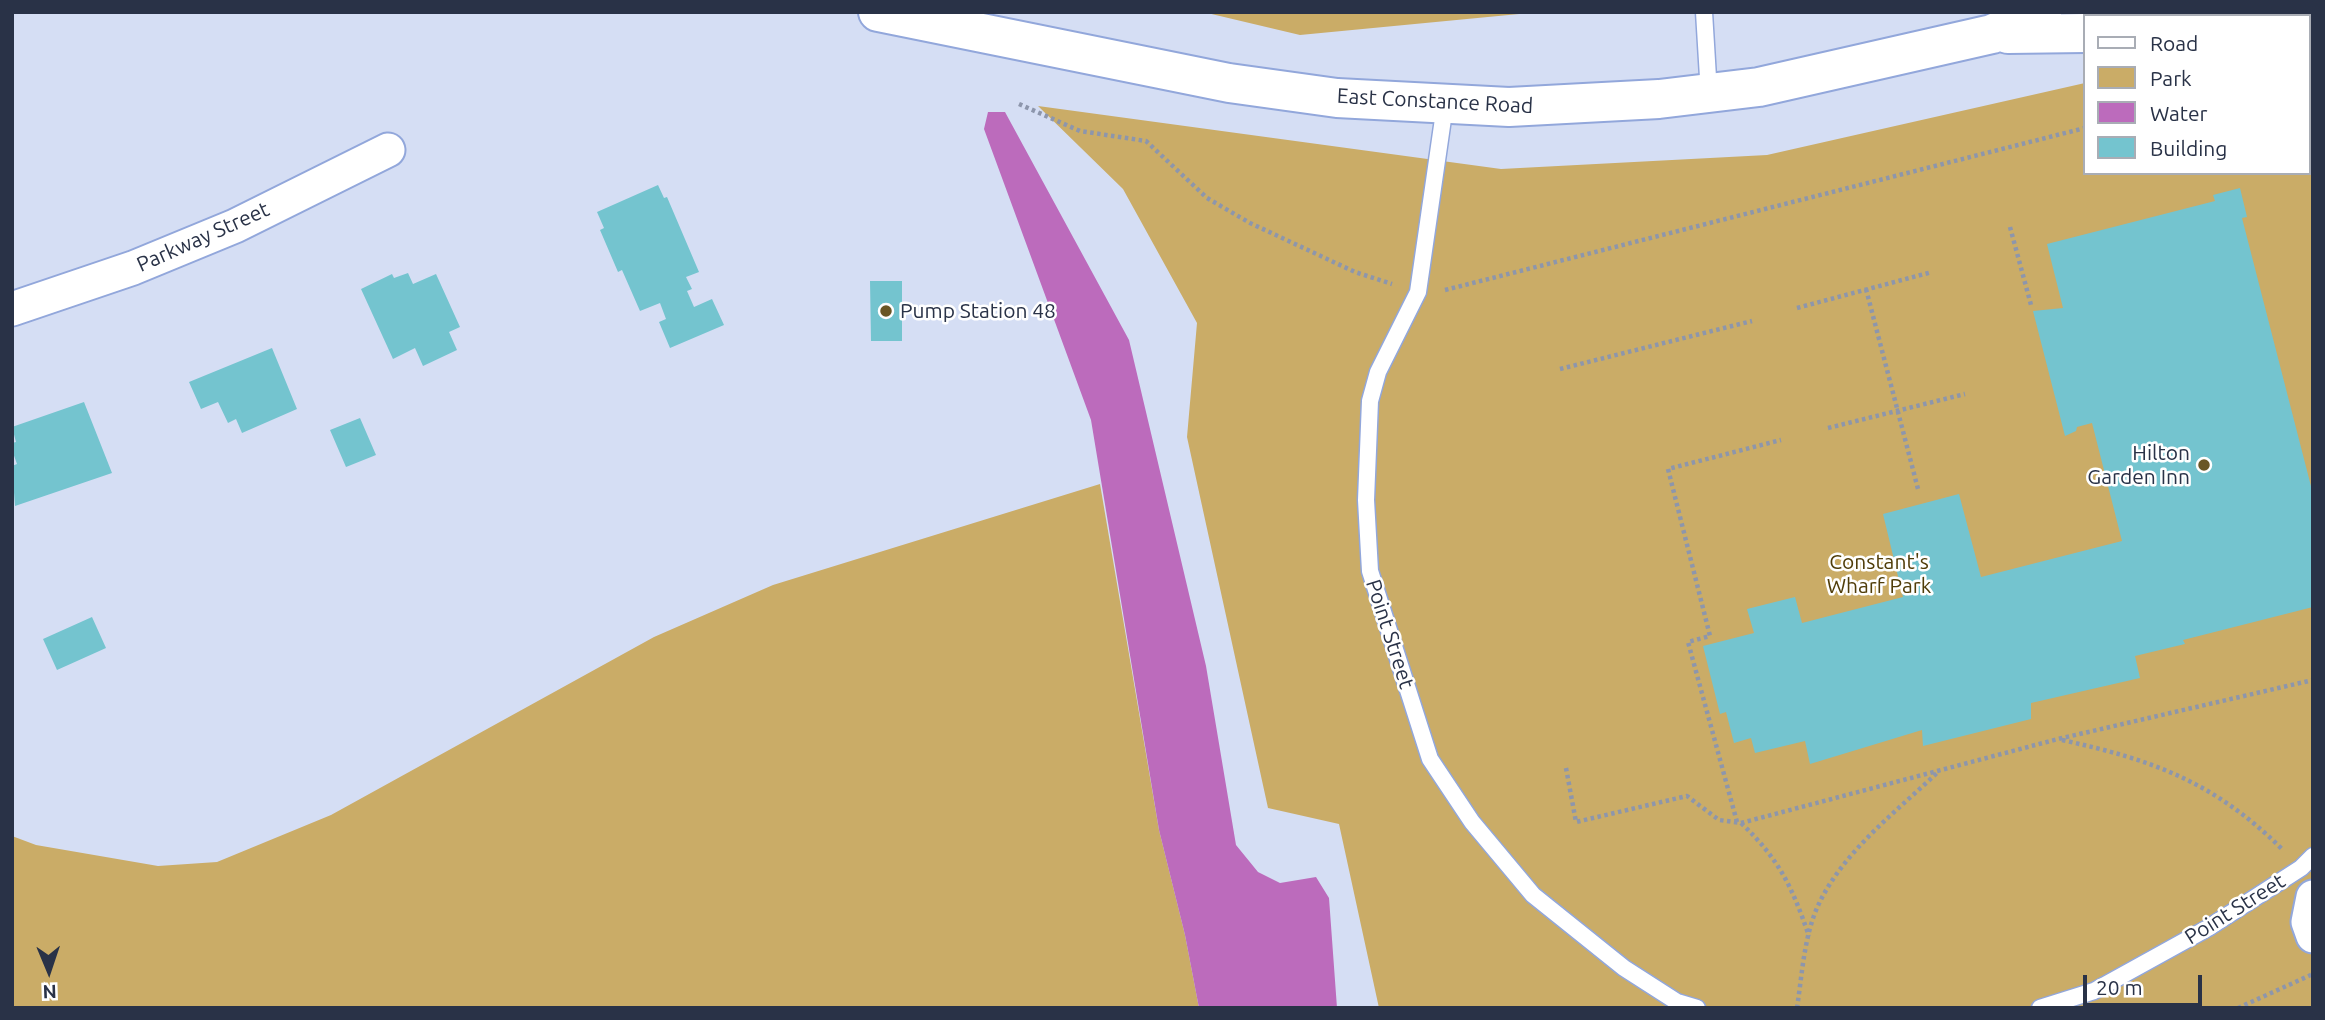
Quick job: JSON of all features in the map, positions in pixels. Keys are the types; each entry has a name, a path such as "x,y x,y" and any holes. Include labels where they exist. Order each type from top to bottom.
{"main road":[{"name":"East Constance Road","path":"878,12 1229,83 1337,98 1445,105 1585,105 1709,94 1813,76 1992,34 2042,12"},
{"name":"East Constance Road","path":"1992,34 2084,33"}],"street":[{"name":"Parkway Street","path":"12,309 133,268 235,226 388,150"},
{"path":"2307,883 2308,922 2313,936"}],"lane":[{"path":"1704,12 1709,94"},
{"name":"Point Street","path":"1445,105 1418,292 1378,372 1370,401 1366,500 1370,571 1430,759 1472,822 1532,895 1623,968 1677,1002 1697,1008"},
{"name":"Point Street","path":"2040,1008 2094,991 2208,928 2307,883 2313,856"}],"path":[{"path":"1019,104 1080,131 1146,141 1207,198 1250,223 1355,272 1418,292 1450,290 2084,128"},
{"path":"2010,227 2031,305"},
{"path":"1797,308 1932,272"},
{"path":"1866,289 1918,489"},
{"path":"1560,369 1752,321"},
{"path":"1828,428 1965,394"},
{"path":"1781,440 1668,469 1710,636 1688,642 1739,823 1763,844 1791,884 1809,937"},
{"path":"1566,768 1576,822 1688,796 1720,820 1739,823 2058,739 2313,680"},
{"path":"2058,739 2158,765 2208,789 2253,821 2307,883"},
{"path":"1797,1008 1816,909 1833,878 1874,833 1939,771"},
{"path":"2238,1008 2313,974"}],"green space":[{"path":"1203,12 1540,12 1300,35"},
{"name":"Constant's Wharf Park","path":"2311,32 2313,1008 1379,1008 1339,824 1268,808 1187,437 1197,323 1123,189 1038,106 1501,169 1767,155 2084,83 2084,175 2311,175"},
{"path":"1100,484 1159,830 1185,935 1199,1008 12,1008 12,836 36,845 158,866 217,862 331,815 654,637 773,585"}],"water":[{"path":"988,112 1005,112 1129,340 1206,666 1236,845 1258,872 1280,883 1316,877 1329,898 1337,1008 1199,1008 1185,935 1159,830 1091,420 984,129"}],"building":[{"path":"658,185 664,198 667,197 699,272 686,277 692,289 687,291 694,307 712,299 724,325 670,348 659,322 666,319 660,303 640,311 622,270 618,272 600,230 604,228 597,212"},
{"name":"Hilton Garden Inn","path":"2240,188 2247,217 2242,218 2313,494 2313,607 2183,640 2185,644 2135,656 2140,678 2031,703 2031,719 1923,746 1922,730 1810,764 1805,741 1755,753 1751,738 1734,743 1726,712 1720,714 1703,646 1754,633 1747,609 1795,597 1802,623 1903,597 1883,514 1959,494 1981,577 2122,541 2092,423 2077,427 2076,431 2065,436 2033,311 2063,308 2047,244 2215,201 2213,195"},
{"path":"408,273 413,284 436,274 460,327 449,332 457,350 423,366 415,348 393,359 361,289 392,274 394,278"},
{"name":"Pump Station 48","path":"870,281 902,281 902,341 871,341"},
{"path":"272,348 297,409 242,433 236,419 228,423 218,402 201,409 189,382"},
{"path":"84,402 112,473 15,506 12,466 17,464 12,450 12,443 16,442 12,427"},
{"path":"360,418 376,455 346,467 330,430"},
{"path":"92,617 106,648 57,670 43,639"}],"place":[{"name":"Pump Station 48","path":"886,311"},
{"name":"Hilton Garden Inn","path":"2204,465"}]}
